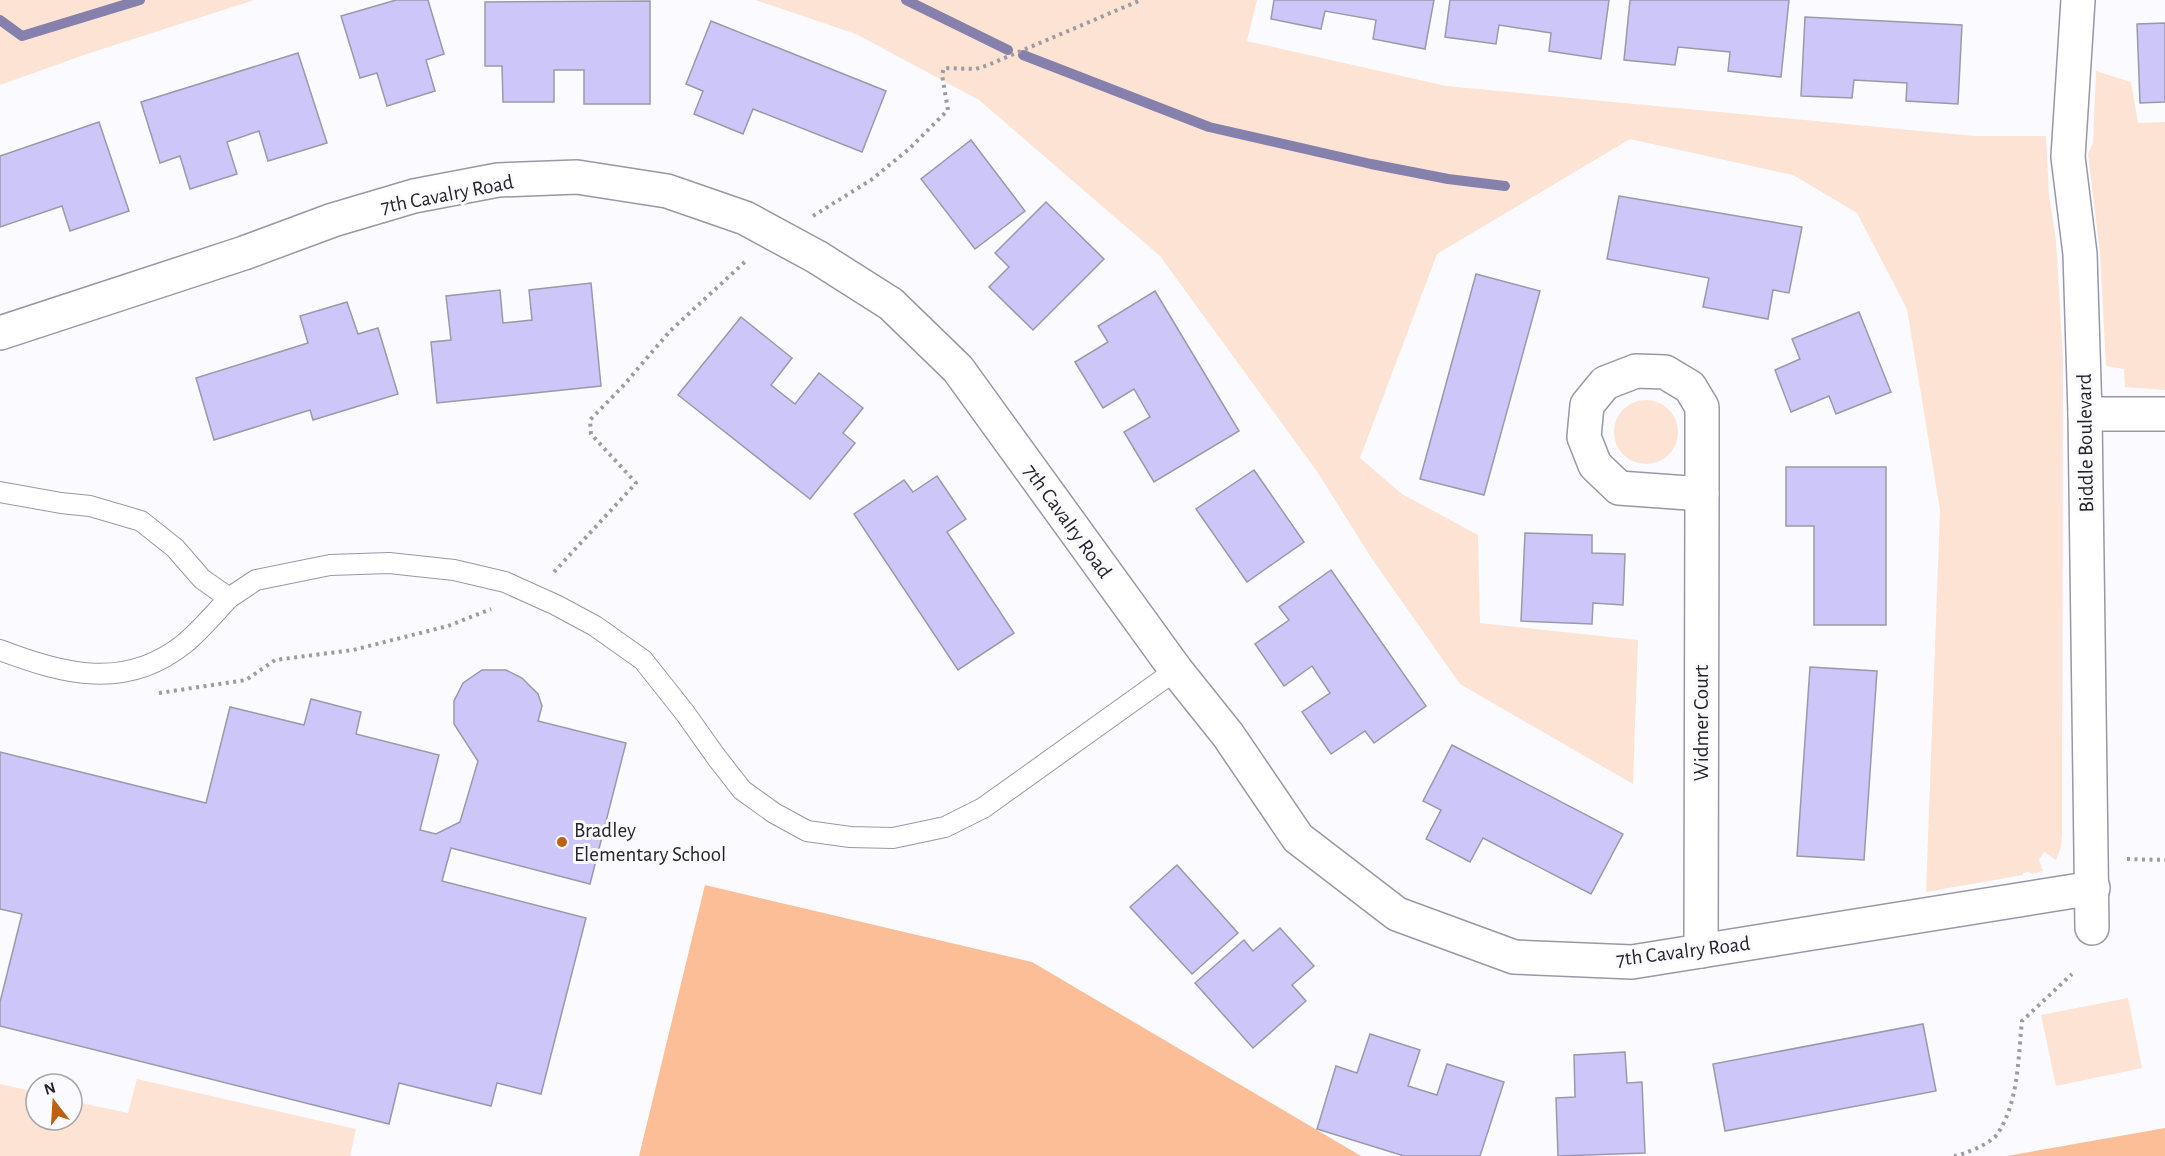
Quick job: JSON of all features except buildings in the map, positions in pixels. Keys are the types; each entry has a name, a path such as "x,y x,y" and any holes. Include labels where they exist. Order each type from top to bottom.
{"street":[{"name":"Biddle Boulevard","path":"2078,0 2068,157 2080,254 2085,414 2092,928"},
{"name":"7th Cavalry Road","path":"0,333 233,257 333,220 414,196 498,180 578,177 667,191 745,218 817,257 891,304 958,369 1176,670 1228,735 1298,838 1397,914 1514,957 1632,962 2093,888"},
{"path":"2085,414 2165,414"},
{"name":"Widmer Court","path":"1701,951 1702,494"}],"lane":[{"path":"0,492 90,506 141,521 175,548 202,579 229,598"},
{"path":"0,650 38,664 101,676 136,670 150,666 182,646 229,598 256,580 330,565 389,563 454,570 505,582 556,605 595,626 643,660 686,713 742,790 774,813 807,831 850,837 893,838 945,827 983,808 1176,670"}],"path":[{"path":"813,217 871,180 909,149 948,110 942,75 944,68 976,69 988,65 1141,0"},
{"path":"157,693 246,680 275,660 353,650 448,626 493,609 526,592 557,570 636,483 591,434 590,420 623,386 670,331 695,310 741,264"},
{"path":"1954,1156 1966,1154 1997,1134 2013,1098 2022,1021 2072,975"}],"shaded area":[{"path":"0,0 254,0 0,85"},
{"path":"755,0 1257,0 1247,41 1446,86 1974,136 2046,136 2049,196 2056,240 2063,361 2062,833 2061,847 2056,860 2044,852 2039,860 2043,871 1926,892 1940,510 1907,309 1857,213 1793,175 1630,139 1437,254 1360,458 1402,494 1478,535 1480,623 1638,640 1633,784 1460,684 1372,559 1318,473 1160,256 979,100 856,34"},
{"path":"2096,71 2131,82 2138,123 2165,122 2165,390 2125,387 2124,369 2106,366 2100,253 2088,154 2093,143"},
{"path":"1646,400 1664,406 1672,414 1678,432 1672,450 1664,458 1646,464 1628,458 1620,450 1614,432 1620,414 1628,406"},
{"path":"705,885 1032,962 1361,1156 639,1156"},
{"path":"2128,998 2142,1068 2056,1086 2041,1015"},
{"path":"137,1079 356,1129 350,1156 0,1156 0,1084 24,1089 24,1132 84,1132 84,1104 128,1113"},
{"path":"2165,1128 2165,1156 2007,1156"}],"waterway":[{"path":"0,20 22,36 140,0"},
{"path":"906,0 1008,50"},
{"path":"1023,55 1209,127 1371,164 1448,179 1505,186"}],"place":[{"name":"Bradley Elementary School","path":"562,842"}]}
